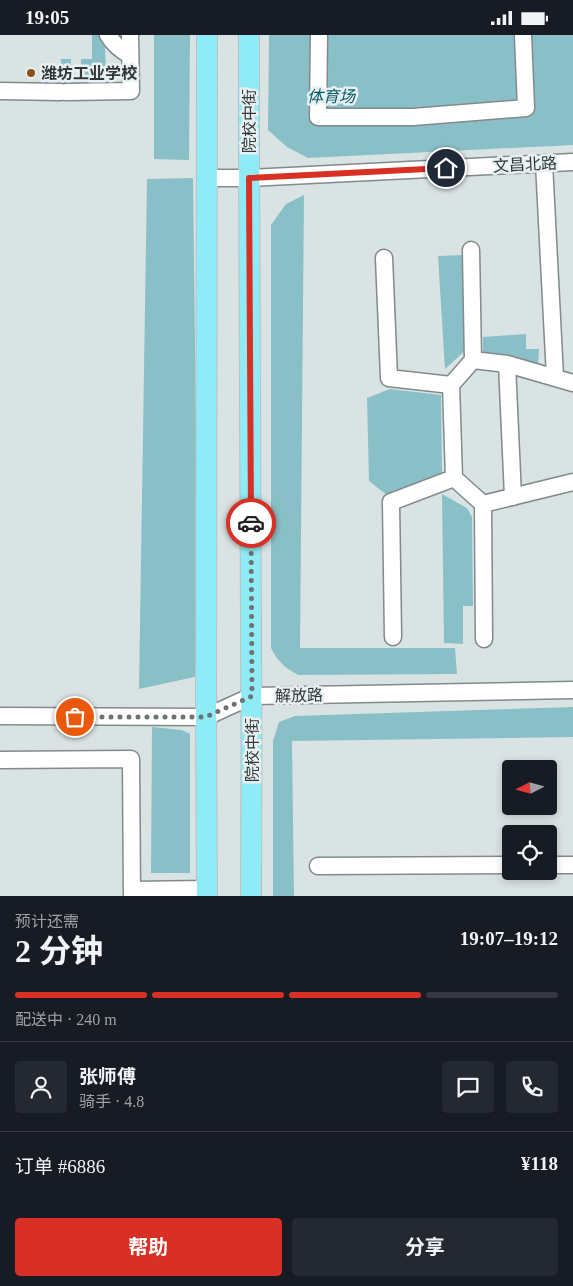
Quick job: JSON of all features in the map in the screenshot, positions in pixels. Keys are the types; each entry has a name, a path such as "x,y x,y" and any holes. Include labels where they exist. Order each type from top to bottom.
{"main road":[{"path":"207,35 207,892"},
{"name":"院校中街","path":"249,35 251,896"}],"street":[{"path":"108,35 120,50 130,55"},
{"path":"0,91 131,91 130,35"},
{"path":"319,35 318,117 413,117 526,108 523,35"},
{"name":"文昌北路","path":"207,178 249,178 573,162"},
{"path":"544,163 555,377"},
{"path":"471,250 473,360 452,385 454,478 483,504 484,639"},
{"path":"384,258 389,378 452,385"},
{"path":"473,360 507,364 573,383"},
{"path":"507,364 513,497"},
{"path":"393,637 391,502 454,478"},
{"path":"483,504 573,482"},
{"name":"解放路","path":"0,716 206,717 252,696 573,690"},
{"path":"0,760 131,759 132,893 207,892"},
{"path":"318,866 502,865"},
{"path":"557,865 573,865"}],"green space":[{"path":"92,35 99,35 105,48 106,76 81,77 81,59 92,59"},
{"path":"154,35 190,35 189,160 154,159"},
{"name":"体育场","path":"269,35 573,35 573,145 308,158 287,147 268,130"},
{"path":"61,59 71,59 70,88 61,88"},
{"path":"193,178 199,676 139,689 147,179"},
{"path":"304,195 300,648 455,648 457,674 298,675 282,664 271,648 271,225 286,204"},
{"path":"463,255 468,348 445,369 438,256"},
{"path":"526,334 526,349 539,349 538,367 483,353 483,337"},
{"path":"390,389 441,395 442,474 387,495 369,481 367,398"},
{"path":"442,494 467,508 472,517 473,606 463,606 463,644 444,643"},
{"path":"573,707 573,737 292,741 294,896 273,896 273,741 279,722 295,716"},
{"path":"152,727 182,730 190,734 190,873 151,873"}],"way so far":[{"path":"75,717 206,717 252,696 251,523"}],"place":[{"name":"潍坊工业学校","path":"31,73"}],"route":[{"path":"251,523 249,178 446,168"}]}
